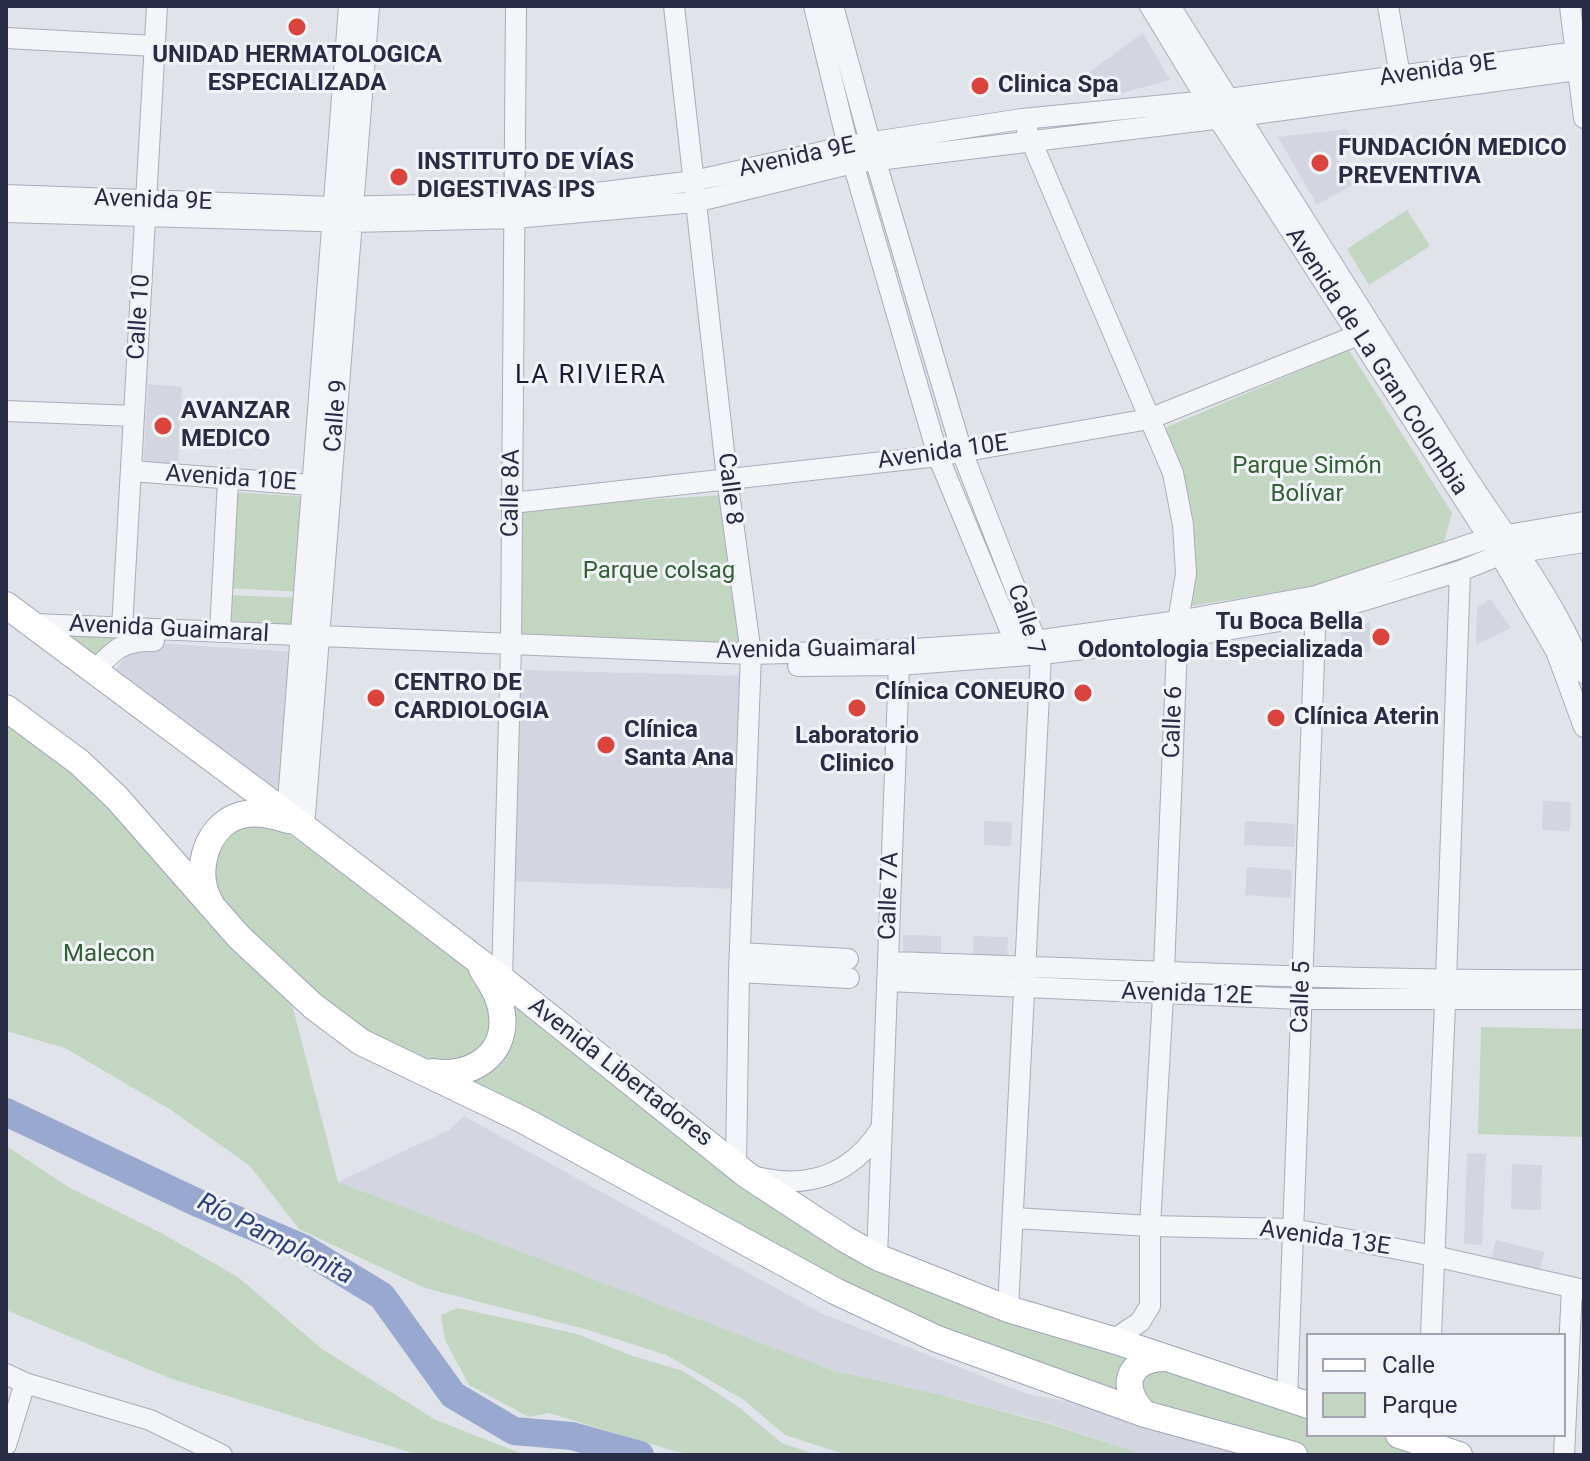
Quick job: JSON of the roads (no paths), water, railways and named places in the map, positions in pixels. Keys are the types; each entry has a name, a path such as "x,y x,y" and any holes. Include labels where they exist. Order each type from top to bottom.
{"main road":[{"name":"Avenida Libertadores","path":"6,605 502,979 742,1170 877,1257 1008,1309 1113,1340 1297,1402"},
{"path":"6,708 79,762 117,798 216,912 313,1006 361,1042 523,1120 835,1291 937,1339 1145,1414 1294,1455"},
{"path":"216,912 206,895 202,875 204,856 215,832 236,816 274,815 296,822"},
{"path":"421,1070 446,1074 466,1072 481,1064 494,1050 501,1035 503,1017 492,985 475,959"},
{"path":"1145,1414 1130,1394 1129,1381 1135,1367 1148,1359 1164,1358"},
{"path":"1405,1437 1460,1455"}],"street":[{"name":"Calle 10","path":"122,628 157,6"},
{"name":"Calle 9","path":"296,822 350,110 349,6"},
{"name":"Calle 9","path":"350,110 369,6"},
{"name":"Calle 8A","path":"502,979 511,652 516,6"},
{"name":"Calle 8","path":"674,6 727,478 751,660 740,962 742,1170"},
{"name":"Calle 7","path":"814,6 850,154 938,456 1030,645"},
{"name":"Calle 7","path":"833,6 962,452 1030,645 1024,976 1008,1309"},
{"name":"Avenida de La Gran Colombia","path":"1150,6 1224,108 1461,469 1504,545 1556,651 1584,727"},
{"name":"Avenida de La Gran Colombia","path":"1170,6 1224,108 1358,335 1572,641 1584,673"},
{"path":"1388,6 1400,76"},
{"path":"1570,6 1580,61 1584,118"},
{"path":"6,38 155,46"},
{"name":"Avenida 9E","path":"873,151 1022,119 1224,108 1580,61"},
{"name":"Avenida 9E","path":"6,212 147,209 342,214 515,210 694,192 850,154 1030,140 1400,76 1580,61"},
{"name":"Calle 6","path":"1022,119 1173,473 1183,525 1186,574 1178,629 1150,1226 1150,1306 1140,1322 1113,1340"},
{"name":"Avenida 9E","path":"6,195 147,209"},
{"name":"Avenida 10E","path":"512,503 938,456 1149,419 1358,335"},
{"path":"6,411 134,416"},
{"name":"Avenida 10E","path":"132,471 321,486"},
{"path":"220,632 228,480"},
{"name":"Avenida Guaimaral","path":"1316,605 1584,522"},
{"name":"Avenida Guaimaral","path":"95,670 113,651 131,641 309,643 899,665 1030,645 1178,629 1316,605 1460,571 1504,545 1584,542"},
{"path":"1431,1333 1460,571"},
{"name":"Calle 5","path":"1297,1402 1293,1229 1316,605"},
{"name":"Avenida Guaimaral","path":"35,624 220,632 309,643"},
{"name":"Avenida Guaimaral","path":"751,660 1030,645"},
{"name":"Calle 7A","path":"877,1257 899,665"},
{"path":"740,962 848,969"},
{"name":"Avenida 12E","path":"887,971 1024,976 1302,976 1446,991 1584,999"},
{"name":"Avenida 12E","path":"1024,976 1163,995 1302,999 1584,980"},
{"path":"742,1170 777,1182 812,1181 845,1167 871,1145 882,1127"},
{"name":"Avenida 13E","path":"1014,1218 1150,1226 1293,1229 1434,1256 1578,1289"},
{"path":"1566,1431 1578,1289"},
{"path":"6,1445 16,1379 150,1420 222,1455"},
{"path":"1438,1437 1460,1455"}],"waterway":[{"name":"Río Pamplonita","path":"6,1112 200,1204 303,1248 382,1296 453,1395 514,1431 572,1436 640,1455"}],"place":[{"name":"UNIDAD HERMATOLOGICA ESPECIALIZADA","path":"297,27"},
{"name":"Clinica Spa","path":"980,86"},
{"name":"FUNDACIÓN MEDICO PREVENTIVA","path":"1320,163"},
{"name":"INSTITUTO DE VÍAS DIGESTIVAS IPS","path":"399,177"},
{"name":"AVANZAR MEDICO","path":"163,426"},
{"name":"Tu Boca Bella Odontologia Especializada","path":"1381,637"},
{"name":"Clínica CONEURO","path":"1083,693"},
{"name":"CENTRO DE CARDIOLOGIA","path":"376,698"},
{"name":"Laboratorio Clinico","path":"857,708"},
{"name":"Clínica Aterin","path":"1276,718"},
{"name":"Clínica Santa Ana","path":"606,745"}],"district":[{"name":"LA RIVIERA","path":"591,376"}],"park label":[{"name":"Parque Simón Bolívar","path":"1307,481"},
{"name":"Parque colsag","path":"659,572"},
{"name":"Malecon","path":"109,955"}]}
